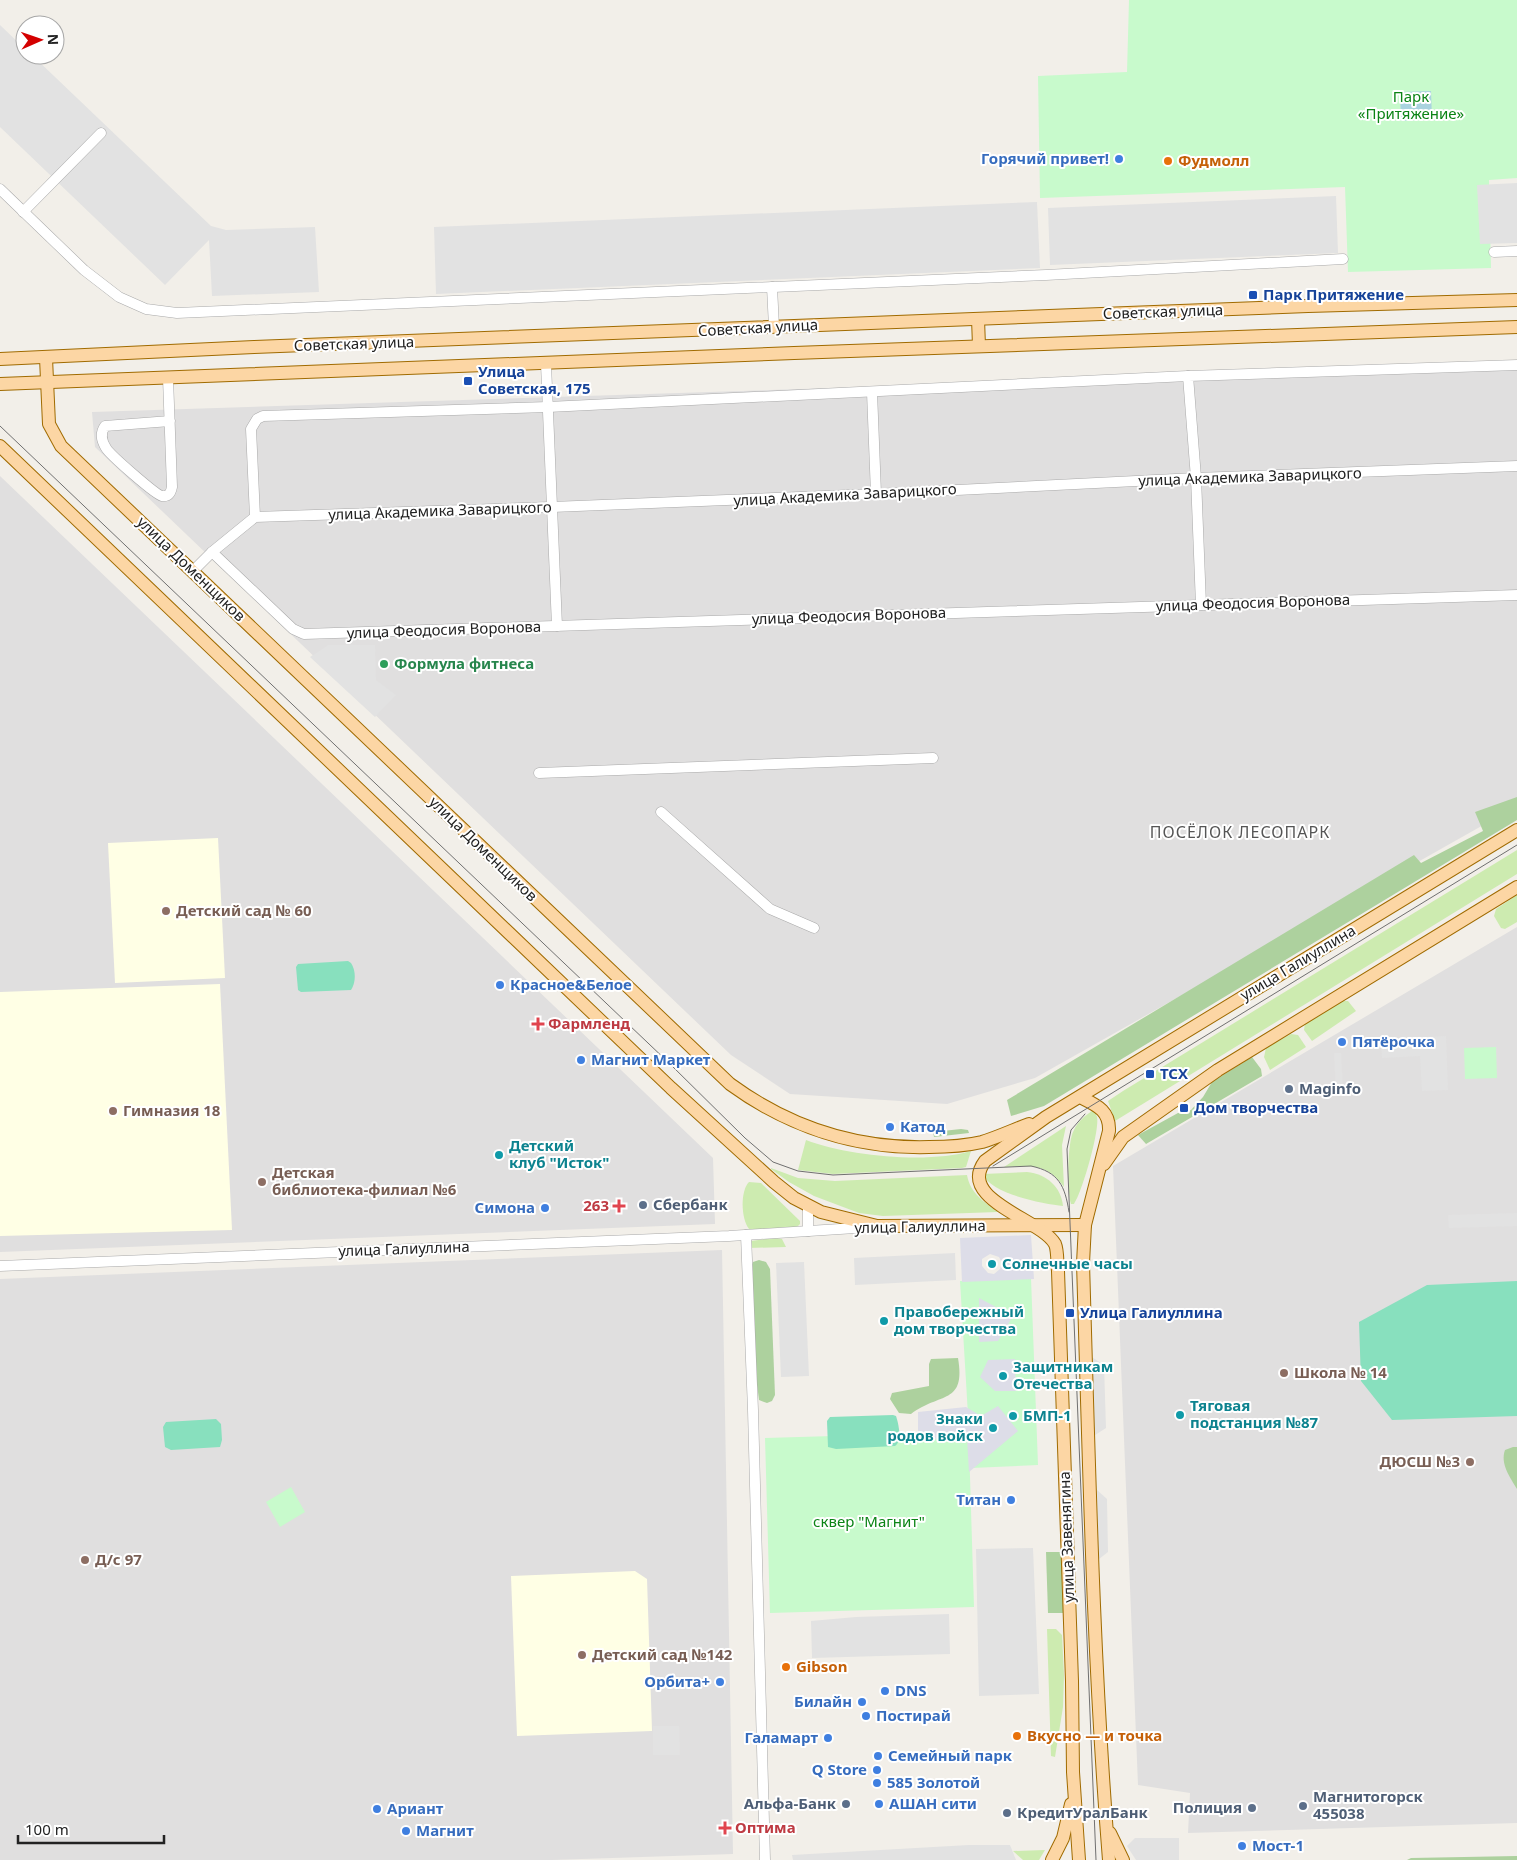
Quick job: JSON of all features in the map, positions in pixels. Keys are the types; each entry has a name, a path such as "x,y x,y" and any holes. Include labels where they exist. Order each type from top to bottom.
{"main road":[{"name":"Советская улица","path":"0,360 254,347 1308,306 1517,300"},
{"path":"978,319 979,346"},
{"name":"Советская улица","path":"0,384 1517,327"},
{"name":"улица Доменщиков","path":"46,358 49,424 61,446 717,1073 745,1095 781,1115 827,1134 864,1143 902,1148 955,1146 982,1142 1046,1118"},
{"path":"0,446 682,1099 774,1182 808,1207 877,1226"},
{"name":"улица Галиуллина","path":"1032,1225 991,1198 983,1189 979,1168 985,1161 1046,1118 1517,830"},
{"path":"1100,1170 1123,1137 1218,1070 1517,887"},
{"path":"1080,1097 1105,1112 1110,1122 1100,1170 1085,1225"},
{"name":"улица Завенягина","path":"1032,1225 1055,1244 1057,1264 1072,1672 1074,1791 1079,1860"},
{"name":"улица Галиуллина","path":"877,1226 1085,1225"},
{"name":"улица Завенягина","path":"1085,1225 1083,1263 1092,1586 1109,1860"},
{"path":"1052,1860 1063,1838 1074,1791"},
{"path":"1106,1825 1123,1860"}],"street":[{"path":"23,212 100,133"},
{"path":"0,189 84,270 119,297 146,309 177,313 1046,275 1343,259"},
{"path":"1494,252 1517,251"},
{"path":"772,287 774,327"},
{"path":"546,364 557,626"},
{"path":"193,571 212,552 255,517 251,429 257,418 263,416 548,407 1188,376 1517,365"},
{"path":"1188,376 1196,478 1201,605"},
{"path":"168,378 170,421 172,487 171,493 163,497 154,492 106,449 101,436 105,426 170,421"},
{"path":"872,392 876,494"},
{"name":"улица Академика Заварицкого","path":"255,517 876,494 1196,478 1517,466"},
{"name":"улица Феодосия Воронова","path":"212,552 293,630 300,633 411,632 1517,595"},
{"path":"539,773 933,758"},
{"path":"661,812 770,909 814,928"},
{"path":"808,1207 808,1231"},
{"name":"улица Галиуллина","path":"0,1266 746,1235 877,1226"},
{"path":"746,1235 753,1410 765,1860"}],"shaded area":[{"path":"0,25 15,39 15,65 42,65 211,226 226,230 315,227 319,292 212,296 209,240 165,285 0,127"},
{"path":"1517,183 1517,243 1480,244 1477,185"},
{"path":"1336,196 1338,253 1050,265 1048,208"},
{"path":"1037,202 1040,268 436,294 434,227"},
{"path":"1517,366 1517,806 1035,1078 947,1104 790,1094 731,1055 95,447 92,412"},
{"path":"0,476 713,1158 715,1224 0,1252"},
{"path":"328,645 375,645 376,680 396,695 375,717 310,657"},
{"name":"Детский сад № 60","path":"218,838 225,978 115,983 108,843"},
{"path":"1517,927 1517,1823 1188,1833 1190,1793 1138,1785 1113,1166"},
{"name":"Гимназия 18","path":"220,984 232,1230 0,1236 0,992"},
{"path":"1446,1036 1448,1090 1422,1091 1420,1056 1382,1058 1381,1039"},
{"path":"1334,1053 1341,1053 1343,1091 1336,1091"},
{"path":"1517,1213 1517,1226 1449,1228 1448,1215"},
{"path":"1031,1235 1034,1279 962,1282 960,1238","holes":["990,1254 999,1257 1002,1263 1000,1269 994,1274 988,1273 982,1266 982,1259"]},
{"path":"722,1250 733,1854 552,1860 0,1860 0,1279"},
{"path":"955,1253 956,1280 855,1285 854,1258"},
{"path":"804,1262 809,1376 781,1377 776,1263"},
{"path":"979,1298 1013,1316 998,1341 979,1342"},
{"path":"1090,1356 1104,1365 1106,1428 1092,1437"},
{"path":"1015,1359 1016,1391 995,1391 980,1377 988,1360"},
{"path":"998,1406 1018,1431 969,1472 967,1438 918,1440 918,1412 966,1407 981,1416"},
{"path":"1097,1490 1107,1499 1108,1552 1099,1559"},
{"path":"1033,1548 1039,1694 979,1696 976,1549"},
{"name":"Детский сад №142","path":"635,1571 647,1579 652,1731 517,1736 511,1576"},
{"path":"949,1614 950,1654 812,1658 811,1621 856,1617"},
{"path":"653,1726 679,1726 680,1755 653,1755"},
{"path":"1135,1838 1179,1838 1179,1860 1136,1860 1127,1846"},
{"path":"969,1845 1010,1845 1016,1860 793,1860 792,1855"}],"green space":[{"name":"Парк «Притяжение»","path":"1129,0 1517,0 1517,178 1489,180 1491,268 1348,272 1345,187 1040,198 1038,76 1127,72"},
{"path":"1517,797 1517,820 1044,1106 1011,1116 1007,1100 1414,855 1421,863 1483,831 1475,812"},
{"path":"1517,850 1517,874 1115,1121 1108,1101"},
{"path":"1517,895 1517,922 1505,929 1501,928 1494,916 1496,909"},
{"path":"348,961 353,966 355,973 355,980 351,990 301,992 298,990 296,967 298,964"},
{"path":"1341,1001 1348,1001 1356,1011 1312,1041 1304,1030 1305,1023"},
{"path":"1291,1034 1298,1035 1306,1047 1270,1070 1264,1057 1266,1048"},
{"path":"1496,1047 1497,1078 1465,1079 1464,1048"},
{"path":"1252,1057 1261,1069 1262,1076 1146,1144 1138,1135 1178,1113 1191,1110 1203,1097 1212,1082"},
{"path":"1093,1110 1097,1116 1097,1124 1090,1161 1077,1198 1074,1204 1071,1204 1068,1166 1070,1144 1080,1121"},
{"path":"1066,1126 1062,1145 1064,1187 1058,1179 1045,1170 1030,1167 1004,1167"},
{"path":"968,1130 969,1133 934,1137 933,1132"},
{"path":"806,1140 843,1150 888,1156 933,1157 971,1151 966,1167 962,1168 833,1174 798,1170"},
{"path":"771,1168 798,1178 835,1181 967,1175 974,1192 998,1212 883,1216 859,1213 814,1196 789,1182"},
{"path":"1027,1172 1041,1175 1052,1183 1062,1199 1063,1206 1018,1197 996,1187 983,1174"},
{"path":"749,1182 761,1183 800,1221 800,1224 797,1227 749,1229 744,1219 743,1198"},
{"path":"774,1238 782,1239 786,1247 748,1248 751,1241"},
{"path":"759,1260 766,1262 770,1269 775,1395 772,1401 767,1403 759,1400 754,1361 751,1267 753,1262"},
{"name":"сквер \"Магнит\"","path":"1031,1278 1038,1465 971,1468 969,1444 974,1607 770,1613 765,1438 969,1432 960,1281"},
{"path":"1517,1281 1517,1416 1392,1420 1361,1381 1359,1322 1427,1285"},
{"path":"958,1358 958,1383 954,1391 911,1414 899,1413 890,1399 892,1393 929,1386 929,1364 931,1359"},
{"path":"896,1416 899,1432 899,1440 895,1446 836,1449 828,1447 827,1421 830,1417"},
{"path":"216,1419 221,1424 222,1440 220,1447 171,1450 165,1447 163,1427 166,1422"},
{"path":"1517,1447 1517,1489 1506,1470 1504,1460 1505,1450"},
{"path":"291,1487 305,1512 280,1527 266,1502"},
{"path":"1046,1552 1063,1552 1066,1613 1048,1613"},
{"path":"1047,1629 1056,1629 1062,1635 1063,1707 1055,1757 1051,1756"},
{"path":"1045,1850 1039,1860 1023,1860 1013,1851"},
{"path":"1517,1856 1517,1860 1407,1860 1411,1858"}],"water":[{"path":"1431,91 1432,119 1401,121 1400,92"}],"tram line":[{"path":"0,426 669,1063 745,1138 773,1162 798,1171 833,1175 1031,1166 1048,1172 1059,1182 1063,1188 1069,1212"},
{"path":"993,1166 1517,845"},
{"path":"1085,1114 1071,1130 1067,1149 1096,1860"}],"place":[{"name":"Горячий привет!","path":"1119,159"},
{"name":"Фудмолл","path":"1168,161"},
{"name":"Парк Притяжение","path":"1253,295"},
{"name":"Улица Советская, 175","path":"468,381"},
{"name":"Формула фитнеса","path":"384,664"},
{"name":"Детский сад № 60","path":"166,911"},
{"name":"Красное&Белое","path":"500,985"},
{"name":"Фармленд","path":"538,1024"},
{"name":"Пятёрочка","path":"1342,1042"},
{"name":"Магнит Маркет","path":"581,1060"},
{"name":"ТСХ","path":"1150,1074"},
{"name":"Maginfo","path":"1289,1089"},
{"name":"Дом творчества","path":"1184,1108"},
{"name":"Гимназия 18","path":"113,1111"},
{"name":"Катод","path":"890,1127"},
{"name":"Детский клуб \"Исток\"","path":"499,1155"},
{"name":"Детская библиотека-филиал №6","path":"262,1182"},
{"name":"Сбербанк","path":"643,1205"},
{"name":"263","path":"619,1206"},
{"name":"Симона","path":"545,1208"},
{"name":"Солнечные часы","path":"992,1264"},
{"name":"Улица Галиуллина","path":"1070,1313"},
{"name":"Правобережный дом творчества","path":"884,1321"},
{"name":"Школа № 14","path":"1284,1373"},
{"name":"Защитникам Отечества","path":"1003,1376"},
{"name":"Тяговая подстанция №87","path":"1180,1415"},
{"name":"БМП-1","path":"1013,1416"},
{"name":"Знаки родов войск","path":"993,1428"},
{"name":"ДЮСШ №3","path":"1470,1462"},
{"name":"Титан","path":"1011,1500"},
{"name":"Д/с 97","path":"85,1560"},
{"name":"Детский сад №142","path":"582,1655"},
{"name":"Gibson","path":"786,1667"},
{"name":"Орбита+","path":"720,1682"},
{"name":"DNS","path":"885,1691"},
{"name":"Билайн","path":"862,1702"},
{"name":"Постирай","path":"866,1716"},
{"name":"Вкусно — и точка","path":"1017,1736"},
{"name":"Галамарт","path":"828,1738"},
{"name":"Семейный парк","path":"878,1756"},
{"name":"Q Store","path":"877,1770"},
{"name":"585 Золотой","path":"877,1783"},
{"name":"Альфа-Банк","path":"846,1804"},
{"name":"АШАН сити","path":"879,1804"},
{"name":"Магнитогорск 455038","path":"1303,1806"},
{"name":"Полиция","path":"1252,1808"},
{"name":"Ариант","path":"377,1809"},
{"name":"КредитУралБанк","path":"1007,1813"},
{"name":"Оптима","path":"725,1828"},
{"name":"Магнит","path":"406,1831"},
{"name":"Мост-1","path":"1242,1846"}],"district":[{"name":"ПОСЁЛОК ЛЕСОПАРК","path":"1240,832"}]}
